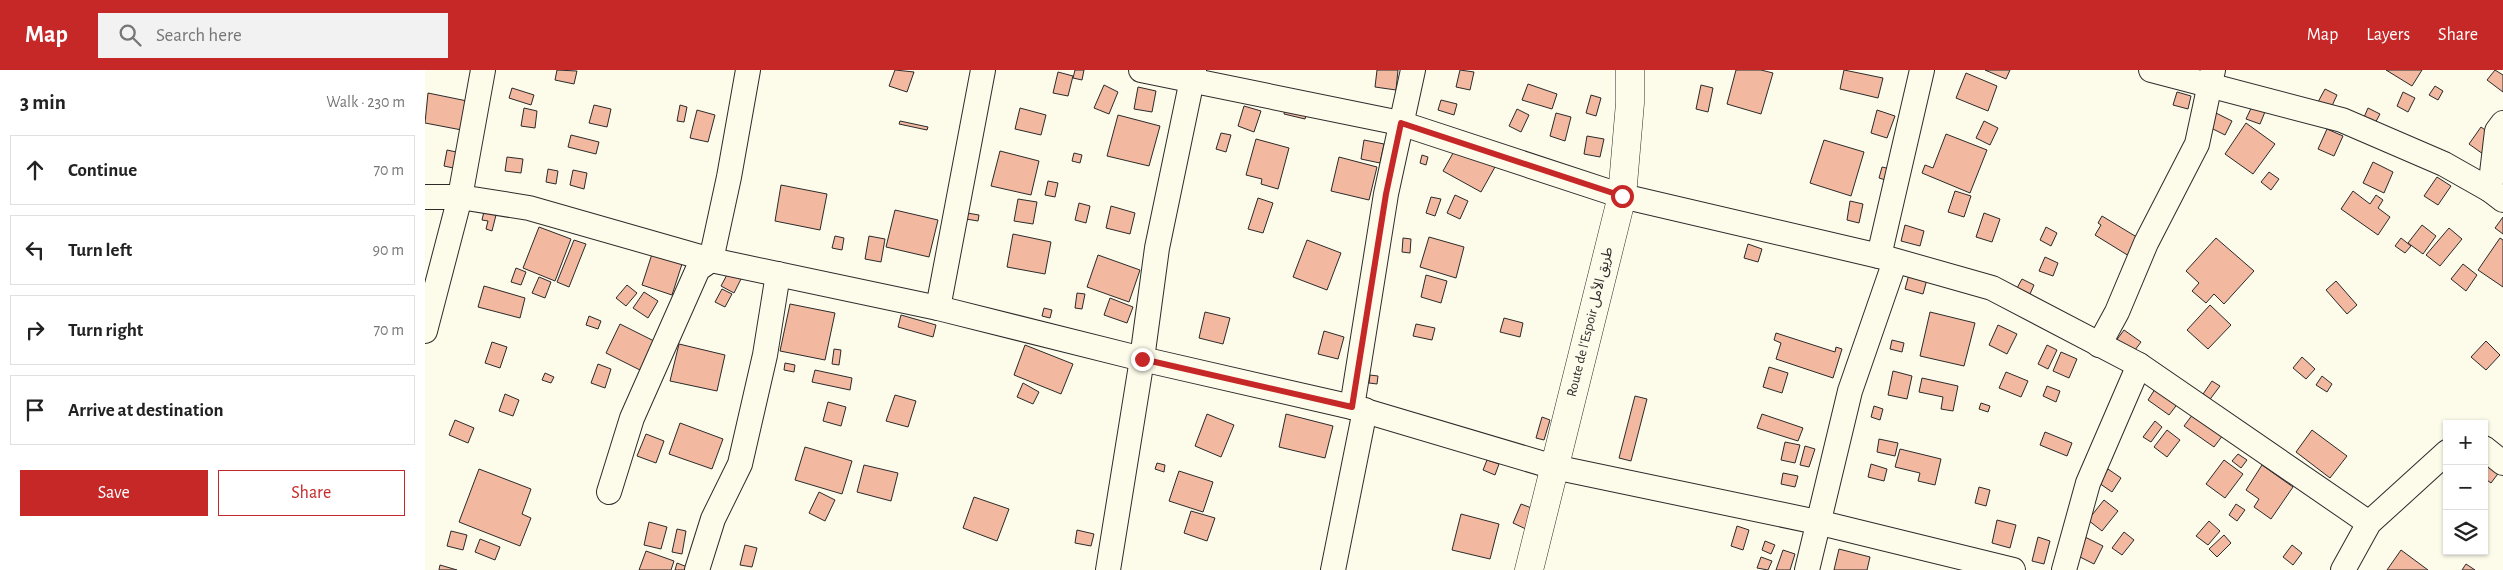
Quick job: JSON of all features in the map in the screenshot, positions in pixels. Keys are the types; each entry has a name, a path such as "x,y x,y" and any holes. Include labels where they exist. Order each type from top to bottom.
{"highway":[{"name":"Route de l’Espoir طريق الأمل","path":"1529,570 1622,196 1630,103 1630,70"}],"street":[{"path":"425,331 460,197 483,70"},
{"path":"609,492 632,418 698,268 711,260 729,177 748,70"},
{"path":"938,308 983,70"},
{"path":"1141,70 1193,76 1401,123 1622,196 1887,258 1992,288 2099,346 2139,365 2369,523"},
{"path":"1333,570 1358,408 1386,194 1413,70"},
{"path":"1807,570 1849,391 1887,258 1922,70"},
{"path":"2151,70 2211,78 2342,120 2444,164 2497,194 2497,131 2503,123"},
{"path":"1108,570 1142,359 1157,248 1193,76"},
{"path":"2099,346 2117,312 2146,243 2197,144 2211,78"},
{"path":"425,196 460,197 529,208 711,260 938,308 1142,359 1358,408 1554,467 1817,522 2013,570"},
{"path":"697,570 713,519 740,464 765,355 778,274"},
{"path":"2064,570 2088,483 2139,365"},
{"path":"2488,451 2503,463"},
{"path":"2343,570 2369,523 2443,456"}],"building":[{"path":"557,70 577,71 574,84 555,80"},
{"path":"895,70 914,72 907,92 889,86"},
{"path":"1075,70 1084,70 1082,80 1073,78"},
{"path":"1377,70 1398,70 1396,90 1375,87"},
{"path":"1460,70 1474,72 1470,90 1456,87"},
{"path":"1736,70 1761,70 1773,73 1761,114 1727,104"},
{"path":"1844,70 1883,78 1878,98 1840,89"},
{"path":"1985,70 2010,70 2006,79"},
{"path":"2386,70 2422,70 2412,86"},
{"path":"2495,70 2503,75 2503,92 2487,80"},
{"path":"1058,72 1073,76 1068,96 1053,93"},
{"path":"1966,73 1997,86 1988,111 1956,98"},
{"path":"1528,84 1557,94 1552,109 1522,100"},
{"path":"1104,85 1118,92 1109,114 1094,108"},
{"path":"1701,85 1713,88 1708,112 1696,109"},
{"path":"2435,86 2443,91 2438,100 2429,95"},
{"path":"1138,87 1156,91 1152,112 1134,109"},
{"path":"512,88 534,95 531,105 509,98"},
{"path":"2325,89 2337,95 2331,108 2318,102"},
{"path":"2177,92 2191,96 2188,109 2173,105"},
{"path":"2403,92 2415,98 2408,112 2397,106"},
{"path":"428,93 472,102 467,131 425,123"},
{"path":"1591,95 1601,98 1596,116 1586,113"},
{"path":"1441,100 1457,104 1454,115 1438,110"},
{"path":"2254,102 2267,107 2260,124 2246,119"},
{"path":"1286,103 1308,109 1305,119 1284,114"},
{"path":"594,105 611,109 607,127 589,123"},
{"path":"680,105 687,107 684,122 677,121"},
{"path":"1244,106 1261,111 1254,132 1238,126"},
{"path":"524,108 537,111 535,128 521,126"},
{"path":"1020,108 1046,115 1041,135 1015,129"},
{"path":"2368,108 2380,114 2373,127 2362,122"},
{"path":"1517,109 1529,115 1521,132 1509,126"},
{"path":"697,110 715,115 708,142 690,138"},
{"path":"1877,110 1895,116 1887,138 1871,133"},
{"path":"1556,113 1571,117 1565,141 1550,136"},
{"path":"2216,113 2232,121 2225,135 2209,127"},
{"path":"1118,115 1160,126 1149,166 1107,156"},
{"path":"900,121 928,127 927,130 899,124"},
{"path":"1984,121 1998,128 1990,145 1976,138"},
{"path":"2246,123 2275,144 2253,174 2225,154"},
{"path":"2481,127 2495,137 2483,154 2469,144"},
{"path":"2327,129 2343,136 2334,156 2318,149"},
{"path":"1221,133 1231,135 1226,152 1216,149"},
{"path":"1946,134 1987,150 1970,193 1922,173 1925,165 1933,168"},
{"path":"571,135 599,142 596,154 568,147"},
{"path":"1587,136 1604,139 1600,157 1584,154"},
{"path":"1256,139 1289,148 1278,189 1261,184 1262,179 1246,175"},
{"path":"1364,140 1384,144 1380,163 1361,159"},
{"path":"1824,140 1864,152 1851,196 1810,183"},
{"path":"1457,146 1495,167 1481,192 1443,171"},
{"path":"447,150 461,153 458,169 444,166"},
{"path":"1000,151 1039,161 1031,195 991,186"},
{"path":"1074,153 1082,155 1080,163 1072,161"},
{"path":"1422,155 1428,157 1426,165 1420,163"},
{"path":"507,157 523,159 521,173 505,171"},
{"path":"1339,157 1377,167 1369,200 1331,191"},
{"path":"2373,162 2393,172 2384,193 2363,183"},
{"path":"1882,167 1895,170 1892,182 1879,178"},
{"path":"548,169 558,171 556,184 546,182"},
{"path":"573,170 587,173 584,189 570,185"},
{"path":"2269,172 2279,179 2271,190 2261,182"},
{"path":"2437,177 2451,186 2438,205 2424,196"},
{"path":"1048,181 1058,183 1055,197 1045,195"},
{"path":"781,185 827,194 820,230 775,221"},
{"path":"1955,191 1971,196 1964,217 1948,212"},
{"path":"2353,191 2370,204 2376,195 2383,200 2378,208 2390,217 2378,235 2341,209"},
{"path":"1455,195 1468,201 1460,219 1447,213"},
{"path":"1431,197 1441,199 1435,216 1426,213"},
{"path":"1258,198 1273,203 1263,233 1248,229"},
{"path":"1018,199 1037,202 1033,224 1014,221"},
{"path":"1850,201 1863,204 1859,223 1847,220"},
{"path":"1079,203 1090,206 1086,223 1075,220"},
{"path":"1111,206 1135,213 1130,234 1106,228"},
{"path":"485,207 497,211 492,231 486,229 488,221 482,220"},
{"path":"895,210 938,220 929,257 886,247"},
{"path":"967,213 979,215 978,221 966,219"},
{"path":"1984,213 2000,219 1992,242 1976,237"},
{"path":"2102,216 2140,239 2129,256 2095,235 2101,225 2098,223"},
{"path":"2503,217 2503,234 2495,228"},
{"path":"1905,225 1924,231 1920,246 1901,241"},
{"path":"2422,225 2436,236 2423,254 2408,243"},
{"path":"539,227 571,239 555,281 523,268"},
{"path":"2046,227 2057,233 2051,246 2040,240"},
{"path":"2449,228 2462,239 2440,266 2426,255"},
{"path":"1013,234 1051,242 1045,274 1007,267"},
{"path":"835,236 844,238 842,250 832,248"},
{"path":"869,236 885,239 881,262 865,259"},
{"path":"1429,237 1464,247 1456,278 1420,267"},
{"path":"1403,238 1411,239 1410,253 1402,252"},
{"path":"2216,238 2254,271 2224,304 2214,294 2206,303 2192,291 2199,283 2186,271"},
{"path":"2401,238 2411,246 2405,253 2395,246"},
{"path":"2500,238 2503,240 2503,287 2478,270"},
{"path":"574,240 586,244 569,287 557,282"},
{"path":"1307,240 1341,253 1327,290 1293,277"},
{"path":"1748,244 1762,249 1758,262 1744,258"},
{"path":"652,254 682,264 672,295 642,285"},
{"path":"1098,255 1140,270 1129,302 1087,287"},
{"path":"2045,257 2058,263 2053,276 2039,271"},
{"path":"2463,264 2477,275 2466,291 2451,279"},
{"path":"1911,267 1929,272 1923,294 1905,289"},
{"path":"516,268 526,272 521,285 511,282"},
{"path":"729,271 742,277 734,293 721,286"},
{"path":"1426,275 1447,281 1441,303 1421,297"},
{"path":"539,277 551,282 545,298 532,293"},
{"path":"2022,279 2034,285 2030,294 2017,288"},
{"path":"2336,281 2357,305 2347,314 2326,290"},
{"path":"627,285 637,293 626,306 616,298"},
{"path":"484,286 525,298 520,318 478,307"},
{"path":"722,289 732,294 725,307 715,302"},
{"path":"644,292 658,301 648,318 633,308"},
{"path":"1077,293 1085,294 1082,309 1075,308"},
{"path":"1110,298 1133,307 1127,323 1104,315"},
{"path":"790,304 835,313 825,360 780,351"},
{"path":"2210,305 2231,325 2208,349 2187,330"},
{"path":"1044,308 1052,310 1050,318 1042,316"},
{"path":"1205,312 1230,318 1223,344 1199,338"},
{"path":"1930,312 1975,323 1964,366 1920,356"},
{"path":"901,315 936,325 933,337 898,327"},
{"path":"589,316 601,321 598,329 586,325"},
{"path":"1504,318 1523,323 1520,337 1500,332"},
{"path":"620,324 656,342 642,371 606,353"},
{"path":"1416,324 1435,328 1432,340 1413,336"},
{"path":"1998,325 2017,334 2007,354 1989,345"},
{"path":"2124,330 2141,342 2132,354 2115,342"},
{"path":"1324,331 1344,337 1338,359 1318,354"},
{"path":"1776,333 1835,352 1836,347 1842,349 1833,378 1776,359 1781,343 1774,340"},
{"path":"1892,340 1904,343 1902,352 1890,349"},
{"path":"2486,341 2500,355 2486,370 2471,357"},
{"path":"492,342 507,347 500,368 485,363"},
{"path":"679,344 725,355 717,391 670,381"},
{"path":"1025,345 1073,364 1061,394 1014,375"},
{"path":"2047,345 2057,350 2048,369 2038,364"},
{"path":"834,349 841,350 839,365 832,364"},
{"path":"2061,352 2077,359 2069,378 2053,371"},
{"path":"2302,357 2315,369 2306,379 2293,368"},
{"path":"785,363 795,365 794,372 784,370"},
{"path":"598,364 611,369 605,388 591,383"},
{"path":"1769,367 1788,373 1782,393 1763,387"},
{"path":"815,370 852,378 850,390 812,382"},
{"path":"1893,371 1912,376 1907,399 1888,395"},
{"path":"2006,372 2028,381 2021,397 1999,388"},
{"path":"545,373 554,377 551,383 542,380"},
{"path":"1370,375 1378,376 1377,384 1369,383"},
{"path":"2322,376 2332,384 2327,392 2316,385"},
{"path":"1922,378 1958,386 1953,411 1941,409 1943,397 1919,392"},
{"path":"2212,381 2220,386 2208,402 2201,397"},
{"path":"1023,383 1039,392 1033,404 1017,397"},
{"path":"2047,386 2060,391 2056,402 2043,396"},
{"path":"2157,386 2179,402 2169,415 2148,400"},
{"path":"505,394 519,400 513,416 499,411"},
{"path":"895,395 916,401 908,427 886,421"},
{"path":"1635,396 1647,399 1631,461 1619,458"},
{"path":"828,402 846,407 841,426 823,421"},
{"path":"1981,403 1990,406 1988,412 1979,409"},
{"path":"1874,406 1883,409 1880,420 1871,417"},
{"path":"2196,410 2226,431 2214,447 2184,426"},
{"path":"1207,414 1234,425 1221,457 1195,446"},
{"path":"1286,414 1333,426 1325,458 1279,447"},
{"path":"1762,414 1803,428 1798,441 1757,428"},
{"path":"1542,417 1550,420 1544,440 1536,438"},
{"path":"455,420 474,428 468,443 449,435"},
{"path":"2155,421 2162,427 2151,442 2143,437"},
{"path":"680,423 723,439 712,469 669,454"},
{"path":"2167,430 2180,440 2167,457 2154,447"},
{"path":"2312,430 2347,456 2330,478 2296,452"},
{"path":"2045,432 2072,443 2067,456 2040,445"},
{"path":"646,434 664,441 656,463 637,456"},
{"path":"1879,439 1898,443 1895,456 1877,452"},
{"path":"1785,442 1800,445 1795,463 1781,460"},
{"path":"1805,446 1815,449 1809,467 1800,465"},
{"path":"805,447 852,461 842,494 795,480"},
{"path":"1900,449 1941,459 1935,485 1918,481 1920,473 1895,467"},
{"path":"2238,454 2247,460 2241,468 2232,461"},
{"path":"2491,459 2503,467 2491,483 2488,481 2488,463"},
{"path":"1487,460 1499,464 1495,475 1483,470"},
{"path":"2224,460 2243,474 2225,498 2206,484"},
{"path":"1157,463 1165,465 1164,472 1155,469"},
{"path":"1871,464 1887,469 1884,481 1868,477"},
{"path":"864,465 898,473 891,501 857,492"},
{"path":"2262,465 2293,487 2271,519 2254,507 2259,499 2246,490"},
{"path":"479,469 531,489 522,514 531,518 520,546 459,522"},
{"path":"2108,469 2121,478 2112,492 2099,483"},
{"path":"1179,471 1213,482 1203,512 1169,501"},
{"path":"1783,473 1798,476 1795,487 1781,484"},
{"path":"1979,487 1990,490 1986,506 1975,503"},
{"path":"819,492 835,500 825,521 809,513"},
{"path":"974,497 1009,509 997,541 963,528"},
{"path":"2104,500 2118,511 2102,531 2088,520"},
{"path":"1521,504 1537,510 1528,530 1513,523"},
{"path":"2236,504 2245,510 2237,521 2229,515"},
{"path":"1191,511 1215,518 1207,541 1184,533"},
{"path":"1461,514 1499,524 1490,559 1452,550"},
{"path":"1997,520 2016,525 2010,548 1992,543"},
{"path":"2209,521 2220,531 2208,545 2196,536"},
{"path":"649,522 667,527 661,549 644,545"},
{"path":"1737,526 1749,530 1743,550 1731,546"},
{"path":"677,529 686,531 682,554 672,552"},
{"path":"1077,530 1094,534 1091,546 1075,543"},
{"path":"451,531 467,535 463,550 447,546"},
{"path":"2124,532 2134,540 2122,555 2112,548"},
{"path":"2224,535 2231,543 2217,557 2209,549"},
{"path":"2038,537 2050,541 2044,564 2032,561"},
{"path":"2085,537 2103,546 2094,564 2076,555"},
{"path":"480,539 500,547 495,560 475,552"},
{"path":"1765,541 1775,545 1771,554 1762,550"},
{"path":"745,545 757,548 752,567 740,565"},
{"path":"2292,545 2302,553 2293,565 2283,557"},
{"path":"1839,549 1870,557 1867,570 1834,570"},
{"path":"1783,550 1795,554 1790,570 1776,570"},
{"path":"2401,550 2428,570 2387,570"},
{"path":"646,551 674,561 671,570 639,570"},
{"path":"1761,557 1772,561 1768,570 1757,568"},
{"path":"677,563 690,568 689,570 675,570"},
{"path":"2466,564 2475,570 2462,570"},
{"path":"440,565 457,570 439,570"}],"route":[{"path":"1142,359 1352,407 1386,194 1401,123 1622,196"}]}
